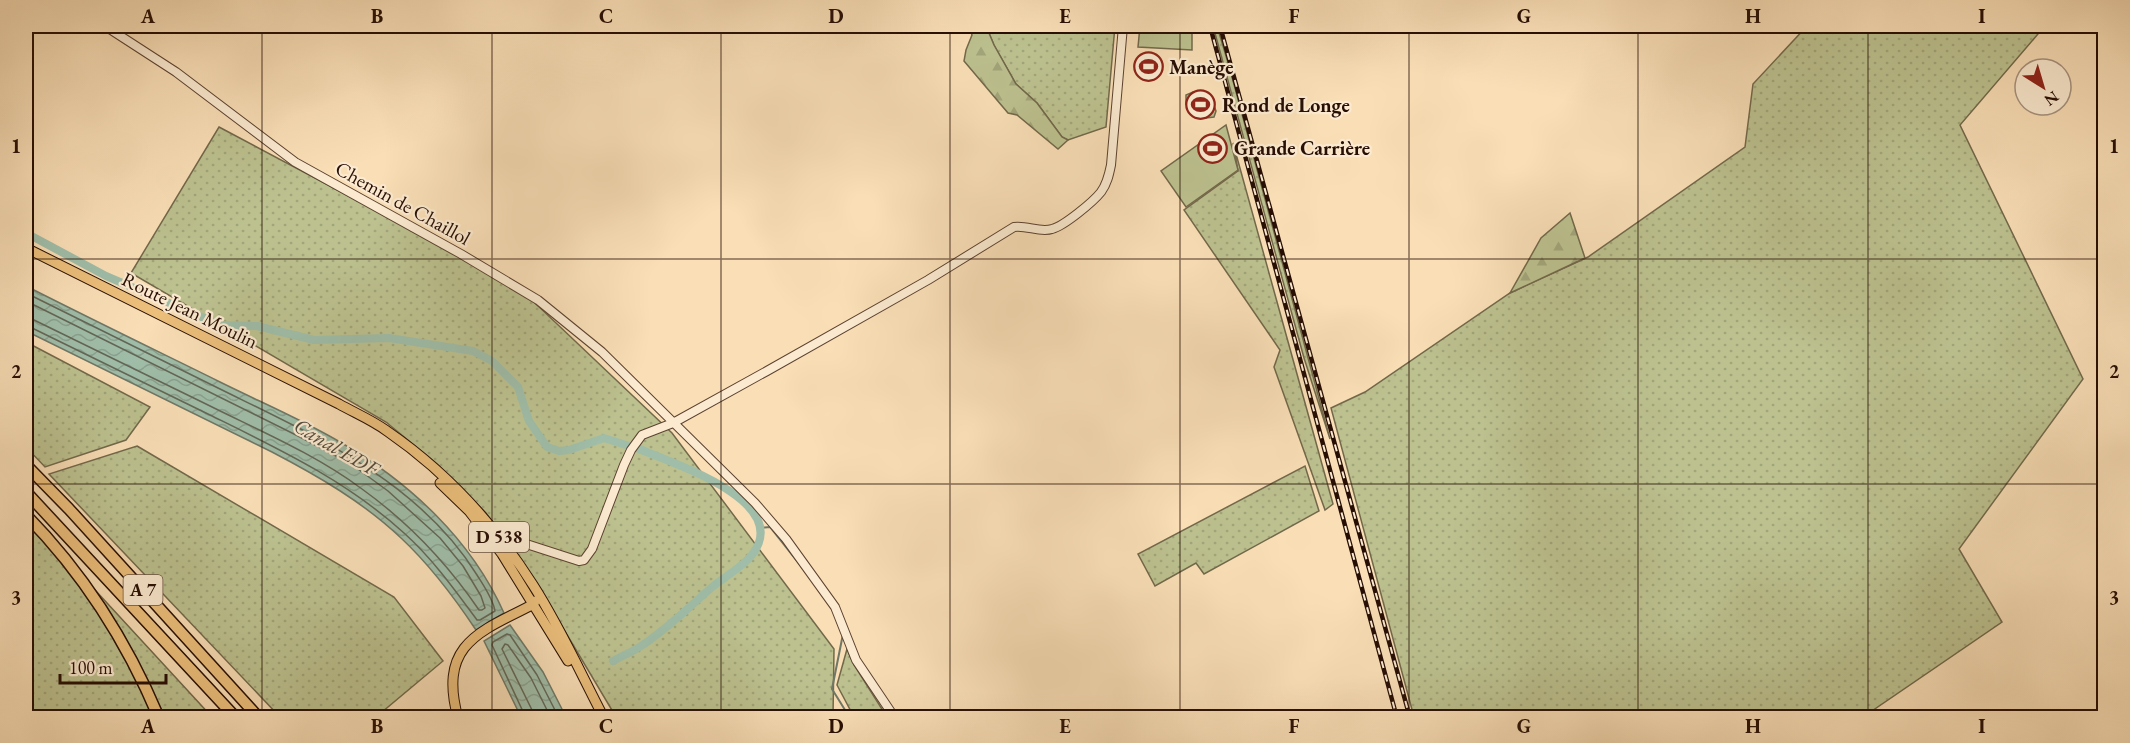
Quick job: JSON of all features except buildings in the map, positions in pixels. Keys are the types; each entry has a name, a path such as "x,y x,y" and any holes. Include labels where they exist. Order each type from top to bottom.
{"highway":[{"name":"A 7","path":"26,465 259,717"},
{"name":"A 7","path":"26,492 236,717"},
{"path":"26,515 68,562 99,606 138,670 159,717"}],"main road":[{"name":"Route Jean Moulin","path":"26,248 339,404 385,429 423,459 471,504 502,547 563,639 603,717"},
{"name":"Route Jean Moulin","path":"339,404 422,465 502,547"},
{"path":"458,717 454,699 454,668 460,651 477,635 510,616 533,596"},
{"name":"D 538","path":"533,596 603,717"}],"street":[{"name":"Chemin de Chaillol","path":"105,26 176,72 295,162 538,300 602,352 755,503 812,573 835,607 856,660 895,717"},
{"path":"502,547 514,540 584,560 592,549 612,493 631,450 642,435 673,423 928,280 1006,231 1022,226 1050,230 1065,222 1093,200 1105,186 1111,165 1123,26"}],"green space":[{"path":"969,26 986,26 1016,84 1037,103 1062,137 1068,140 1058,149 1017,115 1008,113 964,61 972,35"},
{"path":"986,26 1115,26 1106,127 1068,140 1062,137 1037,103 1016,84"},
{"path":"1140,26 1192,26 1192,50 1138,47"},
{"path":"1213,26 1217,26 1229,66 1330,439 1304,358"},
{"path":"1807,26 2034,26 2038,34 2018,57 2013,57 2013,63 1960,125 2083,379 1959,549 2002,622 1863,717 1414,717 1331,408 1365,392 1510,293 1588,257 1745,147 1753,84"},
{"name":"Rond de Longe","path":"1193,92 1213,103 1216,111 1214,117 1206,118 1186,104 1186,95"},
{"name":"Grande Carrière","path":"1226,125 1238,170 1186,207 1161,171"},
{"path":"219,127 516,285 672,433 834,649 833,717 616,717 532,576 486,513 437,464 386,422 131,273"},
{"path":"1233,143 1333,504 1325,510 1274,367 1280,350 1184,210 1238,171"},
{"path":"1570,213 1585,258 1510,293 1541,238"},
{"path":"26,342 150,407 126,440 45,467 26,447"},
{"path":"137,446 394,597 443,661 376,717 280,717 49,474"},
{"path":"1305,466 1319,511 1204,574 1196,563 1155,586 1138,554"},
{"path":"26,515 212,717 26,717"},
{"path":"847,649 854,665 887,717 854,717 837,685"}],"water":[{"name":"Canal EDF","path":"26,286 310,426 366,458 414,494 456,537 490,586 504,613 476,630 441,582 412,548 371,513 340,491 272,452 26,331"},
{"path":"510,625 543,672 566,717 521,717 484,641"}],"waterway":[{"path":"26,233 106,276 220,325 257,326 314,340 389,338 473,351 492,361 518,387 529,421 547,447 559,451 569,450 604,438 629,446"},
{"path":"613,661 650,640 741,565 756,549 761,531 754,514 740,498 696,473 637,448"},
{"path":"760,528 770,527 808,575"},
{"path":"843,634 832,689 850,718"}],"railway":[{"path":"1210,26 1397,718"},
{"path":"1220,26 1410,718"}],"place":[{"name":"Manège","path":"1148,67"},
{"name":"Rond de Longe","path":"1201,105"},
{"name":"Grande Carrière","path":"1213,148"}]}
